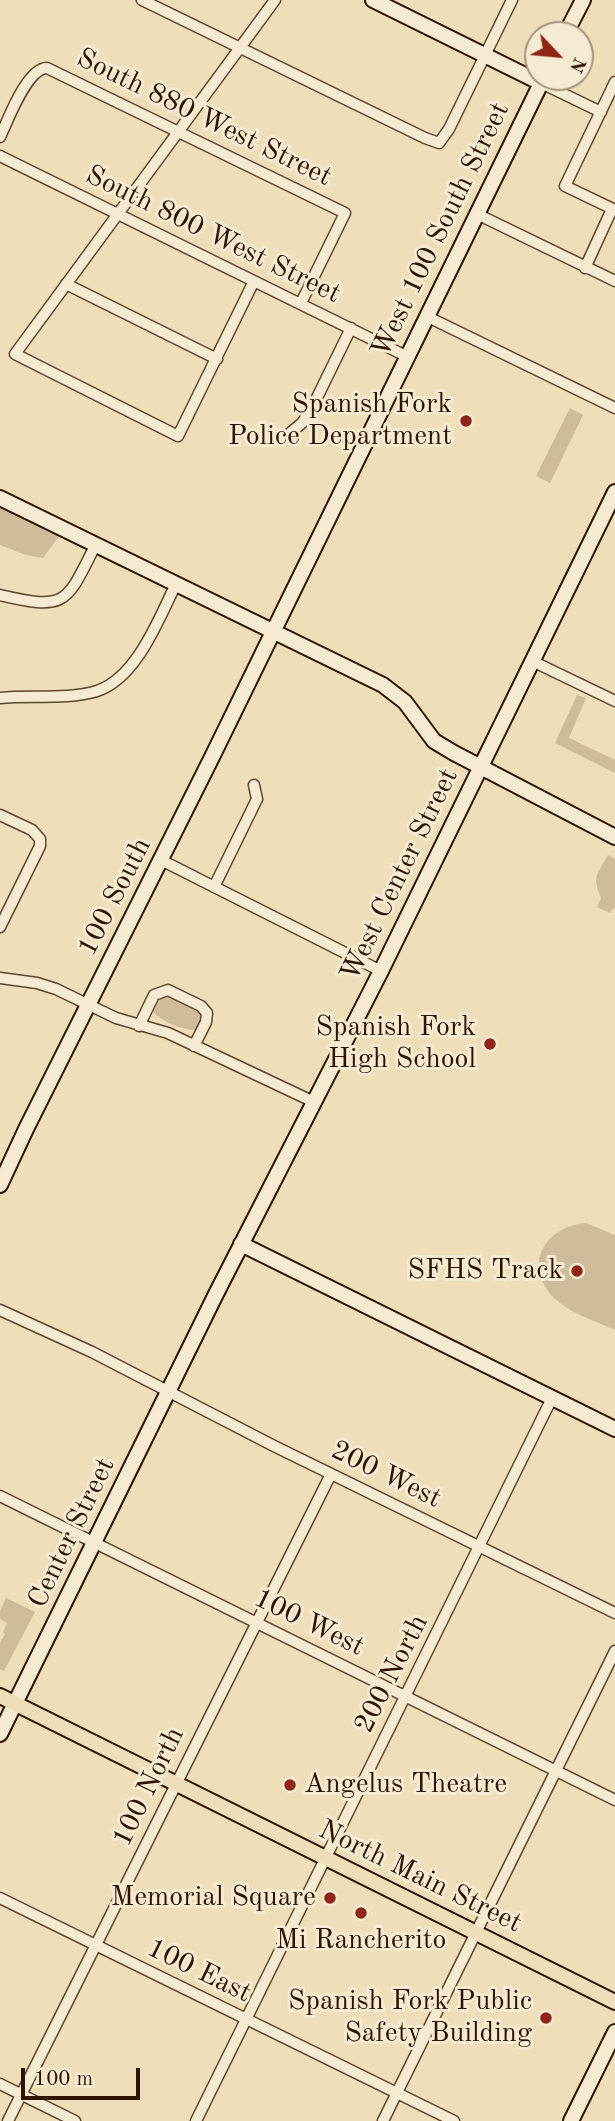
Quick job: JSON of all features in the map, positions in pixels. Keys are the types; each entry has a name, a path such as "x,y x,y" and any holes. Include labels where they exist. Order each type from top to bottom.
{"main road":[{"name":"North Main Street","path":"0,1696 615,2001"}],"street":[{"path":"142,0 439,143 449,129 512,0"},
{"path":"254,281 178,436 15,354 275,0"},
{"path":"373,0 524,72"},
{"path":"572,21 583,0"},
{"name":"South 880 West Street","path":"0,137 30,77 41,68 54,70 345,213 301,303"},
{"path":"584,268 613,210 565,186 615,82"},
{"name":"West 100 South Street","path":"273,632 406,356 479,215 537,91"},
{"path":"563,91 601,111"},
{"name":"South 800 West Street","path":"0,156 406,356"},
{"path":"479,215 615,281"},
{"path":"66,284 217,359"},
{"path":"426,316 615,408"},
{"path":"290,433 310,412 351,328"},
{"name":"West Center Street","path":"169,1391 381,971 615,492"},
{"path":"0,498 383,685 405,702 434,741 480,769 615,837"},
{"path":"0,595 32,602 60,601 79,578 96,544"},
{"path":"0,698 60,696 98,691 118,678 141,653 176,584"},
{"name":"100 South","path":"0,1185 6,1156 89,1004 273,632"},
{"path":"532,661 615,701"},
{"path":"214,887 257,799 254,785"},
{"path":"0,815 32,830 40,839 40,846 0,927"},
{"path":"161,860 381,971"},
{"path":"0,978 37,983 56,989 116,1018 168,1033 314,1102"},
{"path":"139,1026 154,995 168,990 201,1006 207,1013 206,1022 194,1046"},
{"path":"242,1244 615,1429"},
{"name":"200 West","path":"0,1310 138,1375 331,1474 615,1613"},
{"name":"Center Street","path":"0,1734 169,1391"},
{"name":"200 North","path":"195,2121 407,1697 552,1398"},
{"name":"100 North","path":"8,2121 331,1474"},
{"name":"100 West","path":"0,1496 615,1800"},
{"path":"383,2121 615,1651"},
{"name":"100 East","path":"0,1898 454,2121"},
{"path":"571,2121 615,2032"},
{"path":"0,2084 75,2121"}],"shaded area":[{"path":"570,408 583,415 550,483 536,476"},
{"path":"0,505 60,535 43,558 0,545"},
{"path":"577,695 586,698 569,738 615,760 615,773 555,743"},
{"path":"608,855 615,859 615,908 610,913 597,907 601,898 597,875"},
{"path":"168,996 200,1013 201,1019 195,1030 173,1025 153,1012 160,998"},
{"name":"SFHS Track","path":"586,1223 615,1235 615,1330 559,1303 544,1285 540,1273 540,1256 547,1242 565,1228"},
{"path":"6,1598 35,1612 4,1671 0,1669 0,1643 7,1623 0,1619 0,1611"}],"place":[{"name":"Spanish Fork Police Department","path":"466,421"},
{"name":"Spanish Fork High School","path":"490,1044"},
{"name":"SFHS Track","path":"577,1271"},
{"name":"Angelus Theatre","path":"290,1785"},
{"name":"Memorial Square","path":"330,1898"},
{"name":"Mi Rancherito","path":"361,1913"},
{"name":"Spanish Fork Public Safety Building","path":"546,2018"}]}
